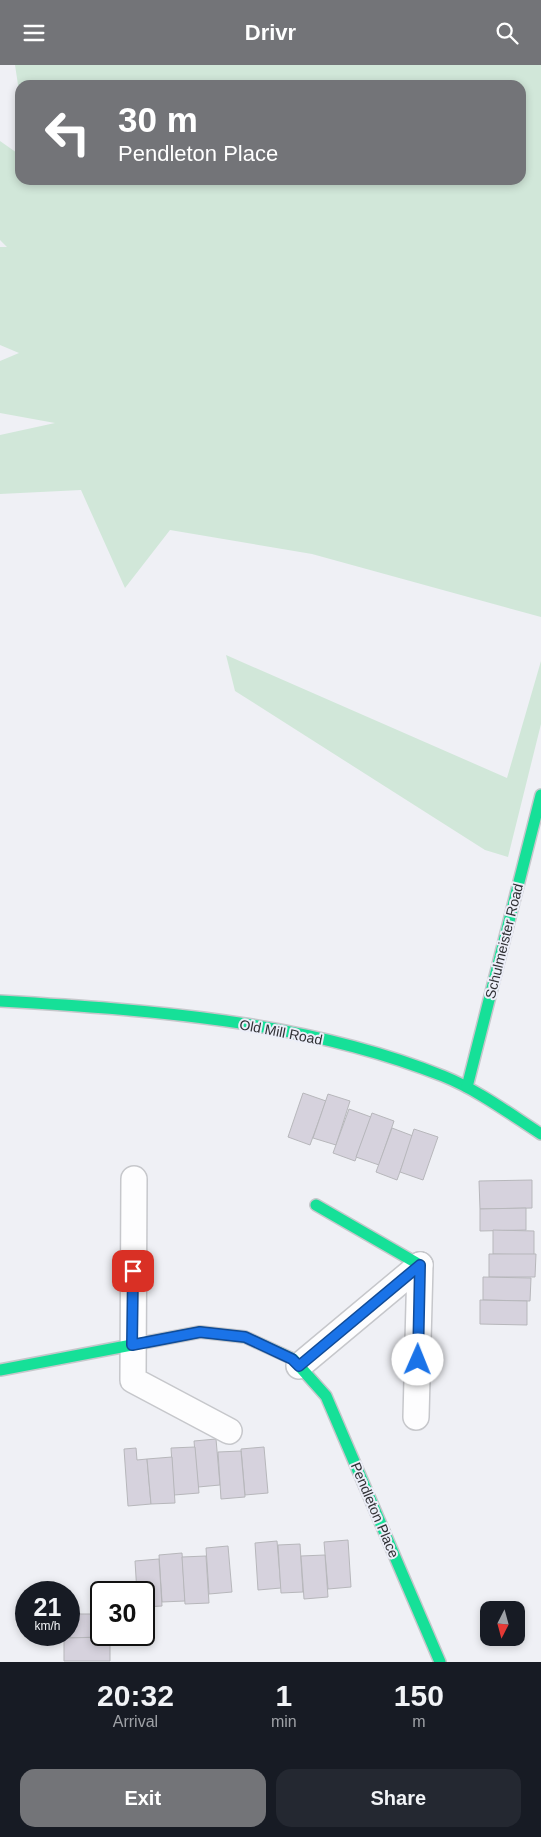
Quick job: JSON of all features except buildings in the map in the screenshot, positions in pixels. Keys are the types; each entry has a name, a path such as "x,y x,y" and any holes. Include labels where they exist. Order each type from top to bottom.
{"street":[{"name":"Schulmeister Road","path":"467,1087 541,795"},
{"name":"Old Mill Road","path":"0,1001 131,1009 270,1027 372,1051 444,1075 467,1087 541,1134"},
{"path":"134,1179 133,1380 228,1431"},
{"path":"316,1205 420,1265"},
{"path":"299,1366 420,1265"},
{"path":"416,1417 420,1265"},
{"name":"Pendleton Place","path":"0,1370 200,1332 245,1337 292,1359 326,1396 440,1662"}],"green space":[{"path":"15,65 541,65 541,617 312,554 170,530 125,588 81,490 0,494 0,435 55,423 0,413 0,361 19,353 0,345 0,247 7,247 0,240 0,141 15,152 15,185 526,185 526,80 17,80"},
{"path":"226,655 507,778 541,661 541,724 508,857 485,850 235,691"}],"traffic: fast":[{"path":"467,1087 541,795"},
{"path":"0,1001 169,1014 281,1030 336,1042 390,1057 443,1076 469,1088 541,1134"},
{"path":"316,1205 420,1265"},
{"path":"0,1370 200,1332 245,1337 293,1359 326,1396 440,1662"}],"route":[{"path":"133,1271 132,1345 200,1332 245,1337 292,1359 299,1366 420,1265 418,1360"}]}
